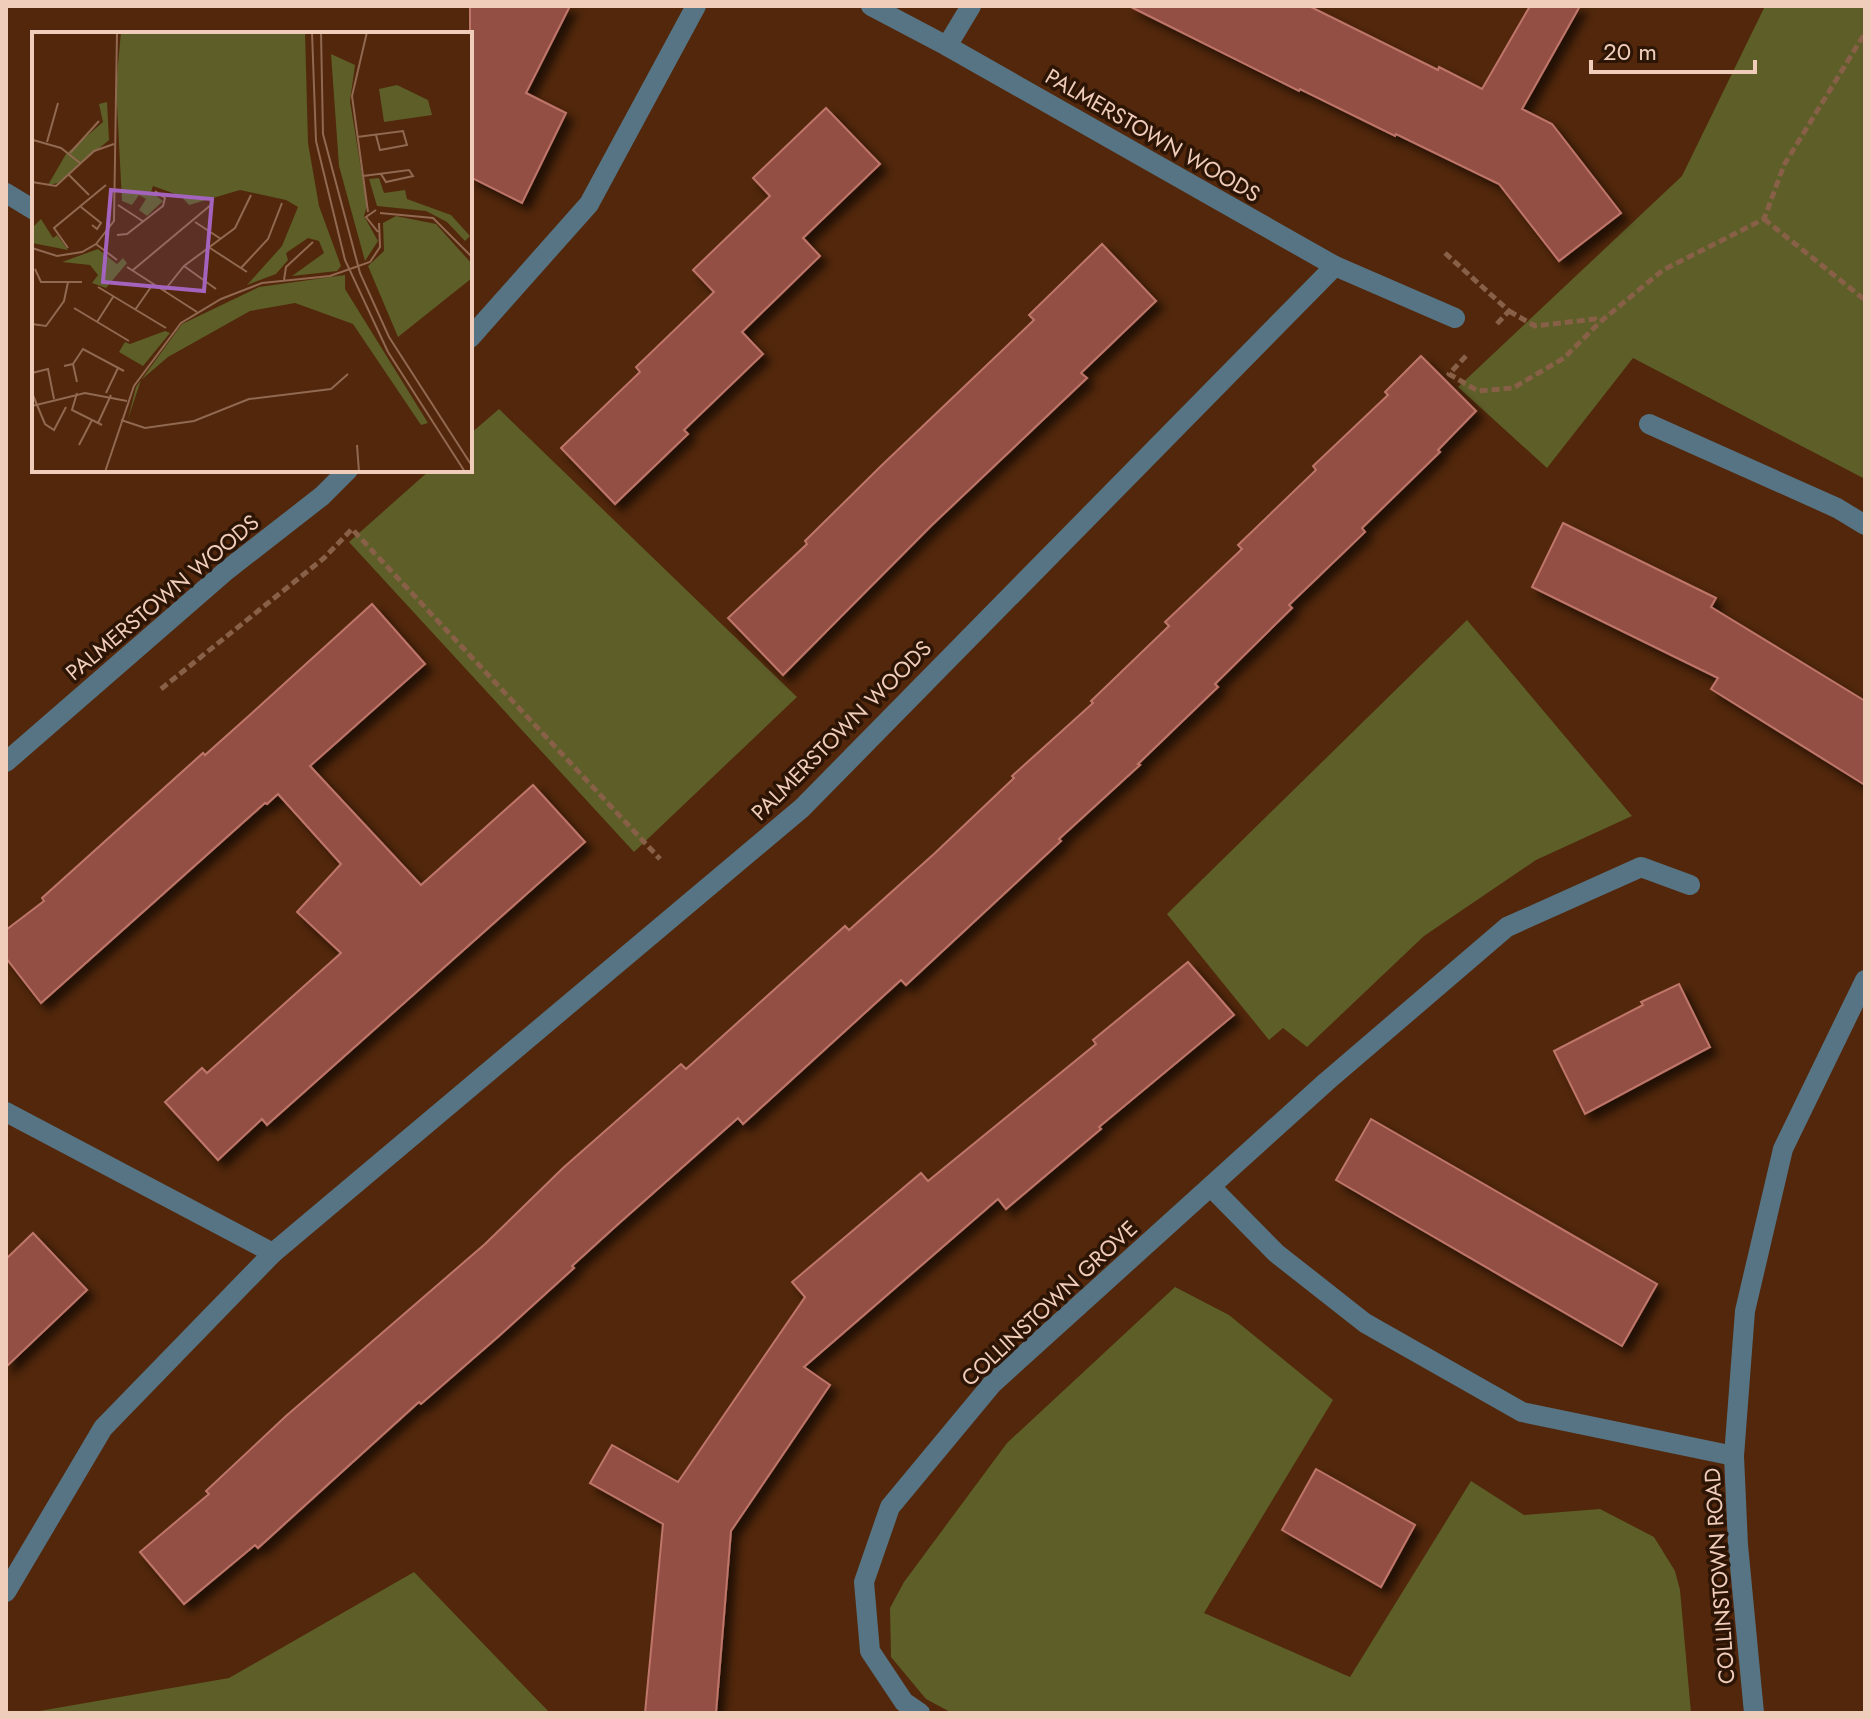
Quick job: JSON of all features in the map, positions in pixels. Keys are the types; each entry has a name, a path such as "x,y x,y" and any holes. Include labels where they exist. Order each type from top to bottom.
{"street":[{"path":"472,336 589,204 696,6"},
{"name":"PALMERSTOWN WOODS","path":"871,6 1335,266 1455,318"},
{"path":"947,46 971,6"},
{"path":"6,193 32,209"},
{"name":"PALMERSTOWN WOODS","path":"6,1592 103,1428 273,1253 802,808 1335,266"},
{"path":"1649,424 1837,508 1865,525"},
{"name":"PALMERSTOWN WOODS","path":"6,762 227,570 322,496 346,472"},
{"name":"COLLINSTOWN GROVE","path":"920,1713 904,1702 870,1651 864,1582 890,1507 992,1384 1326,1082 1507,927 1641,867 1690,885"},
{"name":"COLLINSTOWN ROAD","path":"1754,1713 1738,1545 1734,1456 1745,1311 1783,1149 1865,980"},
{"path":"6,1112 273,1253"},
{"path":"1212,1188 1276,1253 1365,1323 1522,1412 1734,1456"}],"path":[{"path":"1469,353 1449,374 1478,391 1513,388 1564,358 1600,322 1663,270 1764,219 1784,165 1865,33"},
{"path":"1764,219 1865,300"},
{"path":"1445,253 1509,311 1535,326 1595,319 1600,322"},
{"path":"1489,332 1509,311"},
{"path":"161,689 324,558 352,529 660,859"}],"shaded area":[{"path":"1765,6 1865,6 1865,479 1633,358 1547,468 1458,387 1682,176"},
{"path":"499,409 797,697 634,852 349,542 428,472 472,472 472,432"},
{"path":"1467,620 1632,816 1536,860 1424,936 1307,1047 1283,1028 1269,1040 1167,914"},
{"path":"1175,1287 1229,1315 1333,1400 1204,1613 1350,1677 1471,1481 1524,1515 1600,1509 1654,1537 1675,1571 1680,1590 1691,1713 952,1713 926,1699 891,1657 890,1608 904,1582 1007,1443"},
{"path":"414,1572 550,1713 28,1713 229,1678"}],"building":[{"path":"470,6 570,6 526,93 566,113 522,203 472,178"},
{"path":"1129,6 1309,6 1482,89 1530,6 1580,6 1522,109 1552,124 1621,213 1559,261 1499,184 1299,91"},
{"path":"826,108 880,164 803,238 820,256 742,332 763,354 684,430 688,434 615,504 561,448 640,372 636,367 714,292 693,270 770,196 753,178"},
{"path":"1102,244 1156,301 1081,373 1087,378 931,526 783,675 728,618 1034,320 1029,315"},
{"path":"1421,356 1476,411 1438,450 1440,452 1362,528 1365,532 1289,605 1292,608 1215,684 1218,687 1140,765 1059,839 1061,841 906,985 901,980 743,1124 738,1118 572,1266 574,1268 499,1336 421,1404 419,1402 258,1548 255,1545 184,1604 140,1552 209,1494 206,1491 286,1416 485,1244 563,1168 681,1064 686,1069 845,926 849,930 935,853 1169,626 1165,622 1242,549 1238,545 1316,470 1313,466 1388,395 1385,392"},
{"path":"1563,523 1716,598 1711,607 1865,701 1865,785 1711,689 1718,678 1532,587"},
{"path":"372,604 425,664 310,766 421,885 533,785 585,842 267,1125 262,1119 218,1160 165,1102 202,1068 207,1073 341,953 297,912 341,864 278,794 41,1003 6,958 6,930 44,901 42,898"},
{"path":"1188,962 1234,1015 1006,1209 998,1199 804,1367 830,1385 731,1531 716,1713 645,1713 663,1524 590,1483 612,1445 678,1482 805,1297 792,1282 921,1173 928,1181 1096,1044 1093,1040"},
{"path":"1679,984 1710,1047 1585,1114 1554,1051"},
{"path":"1371,1119 1657,1284 1622,1346 1336,1180"},
{"path":"33,1233 87,1290 6,1367 6,1259"},
{"path":"1316,1469 1415,1525 1381,1587 1282,1530"}]}
